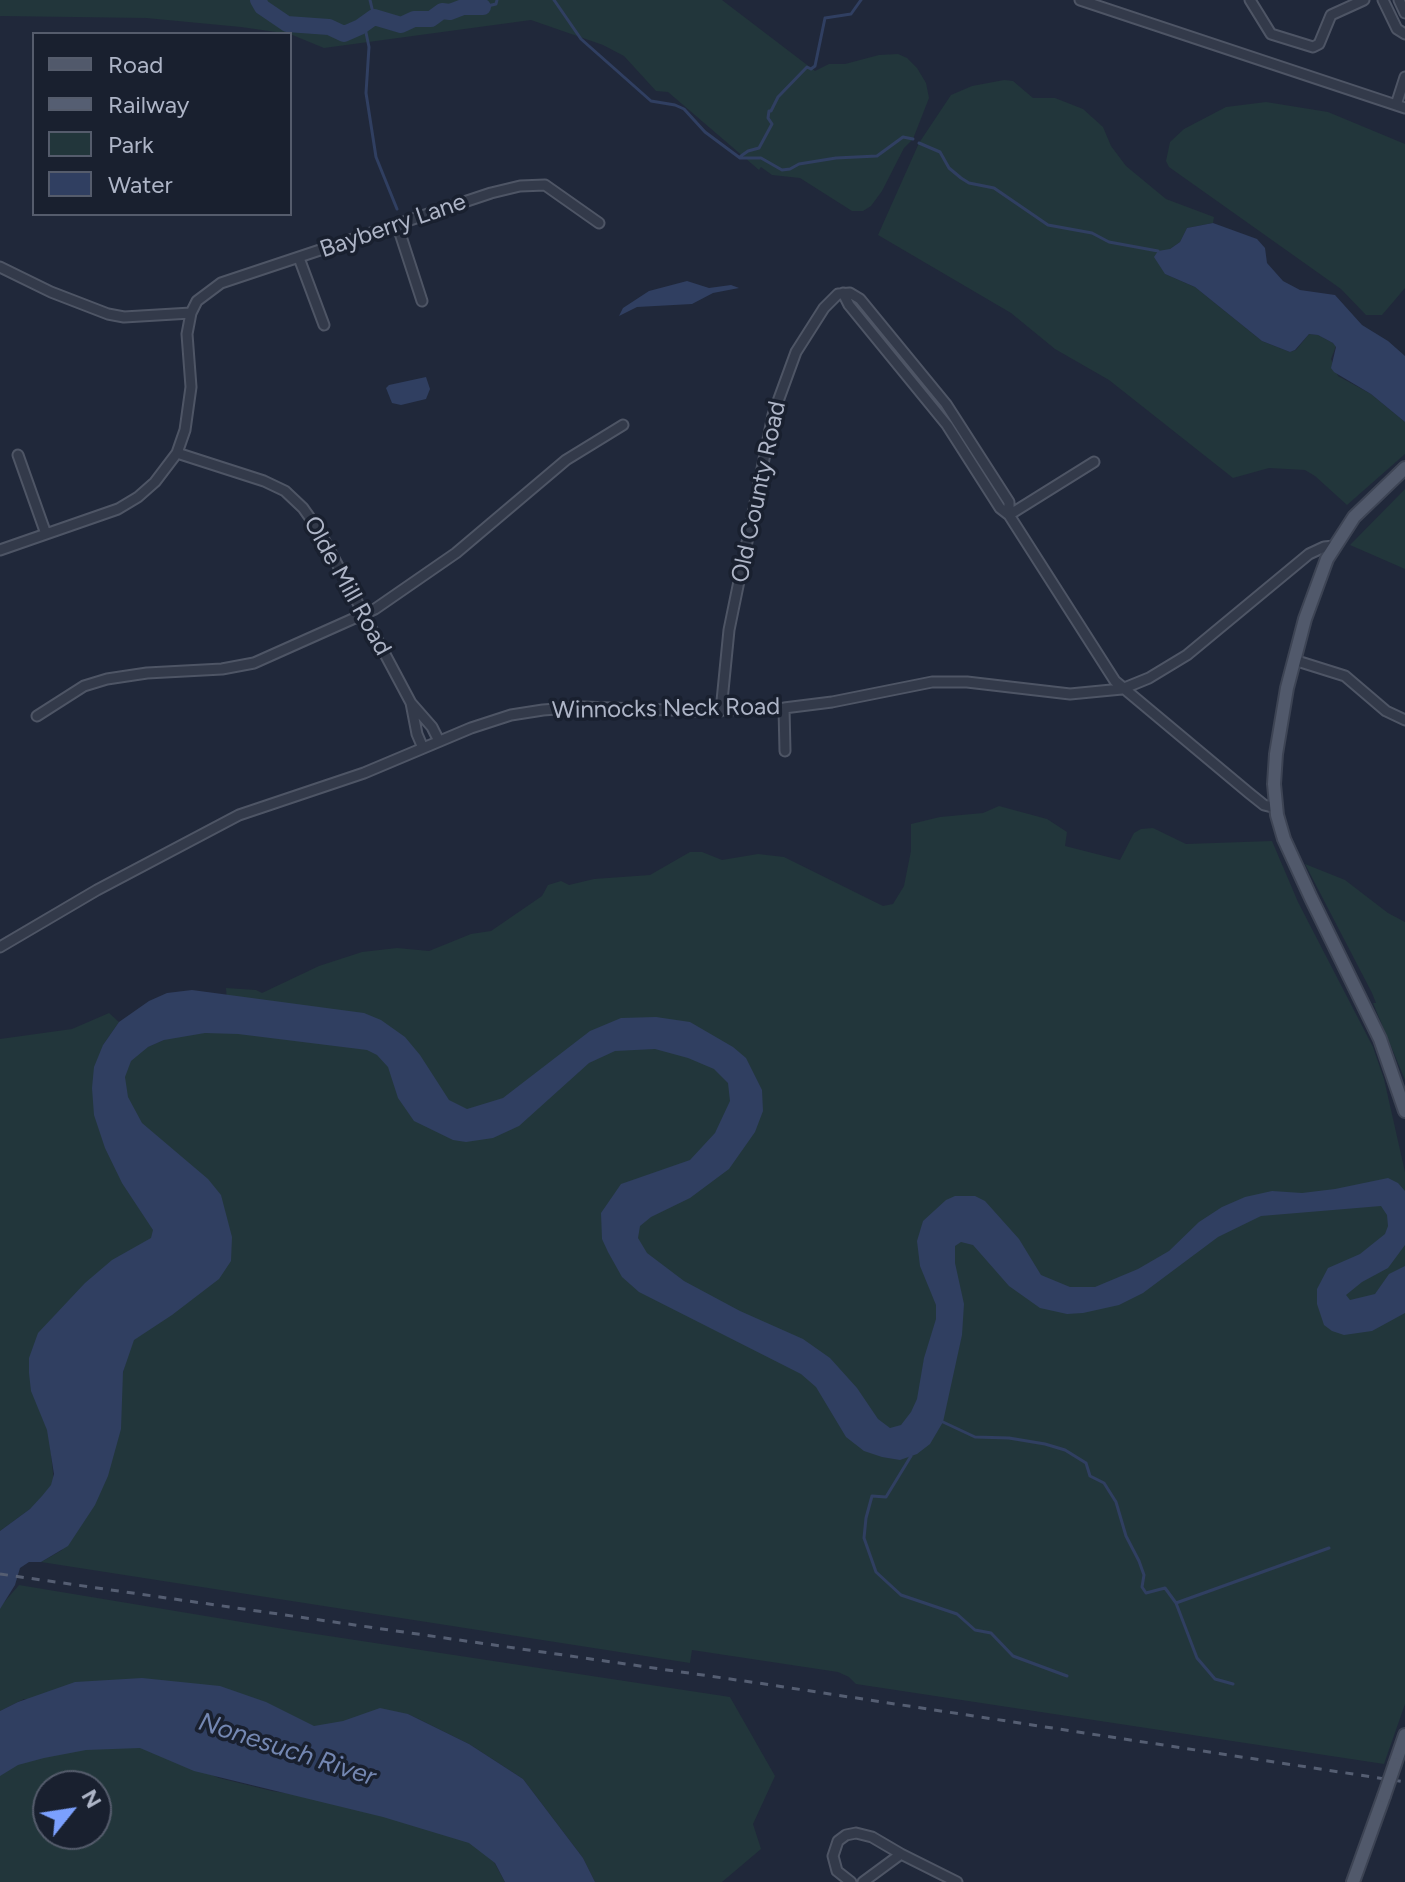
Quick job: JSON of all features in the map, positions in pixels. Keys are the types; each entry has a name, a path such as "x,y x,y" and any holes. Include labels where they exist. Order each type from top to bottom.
{"main road":[{"path":"1405,468 1354,517 1334,546 1317,585 1294,660 1276,754 1276,808 1297,868 1380,1039 1405,1111"},
{"path":"1353,1882 1405,1735"}],"street":[{"path":"1080,0 1400,107 1405,77"},
{"path":"1250,0 1271,34 1313,47 1319,44 1331,15 1364,0"},
{"path":"1383,0 1395,25 1405,34"},
{"path":"1399,0 1405,13"},
{"name":"Bayberry Lane","path":"191,313 197,301 221,283 491,193 538,183 599,223"},
{"path":"397,224 422,301"},
{"path":"299,258 324,325"},
{"path":"0,267 61,297 108,314 138,317 191,313 187,334 191,380 182,440 177,453 155,482 129,503 88,521 0,550"},
{"name":"Old County Road","path":"721,711 729,630 773,415 796,352 824,308 843,293 849,305 928,398 1000,508 1009,515 1087,640 1122,689 1264,805 1276,808"},
{"path":"37,716 97,681 136,674 204,671 254,663 385,604 456,553 566,460 623,425"},
{"name":"Olde Mill Road","path":"177,453 254,477 291,496 320,532 411,703 432,727 439,741"},
{"path":"18,455 46,534"},
{"path":"1009,515 1094,462"},
{"name":"Winnocks Neck Road","path":"0,947 220,824 270,803 364,773 492,721 543,710 606,707 721,711 784,708 932,682 967,682 1070,694 1122,689 1172,665 1213,635 1309,554 1334,546"},
{"path":"1294,660 1345,676 1386,711 1405,720"},
{"name":"Olde Mill Road","path":"411,703 423,748"},
{"path":"784,708 785,751"},
{"path":"851,1882 837,1871 833,1856 837,1844 853,1833 867,1835 957,1882"},
{"path":"863,1882 901,1854"}],"green space":[{"path":"0,0 722,0 815,71 829,64 845,64 879,55 898,54 907,58 926,83 929,98 913,139 904,148 882,191 871,206 863,211 852,211 800,178 772,175 761,167 759,170 668,92 656,91 624,56 603,45 531,20 324,48 292,35 292,32 146,18 0,16"},
{"path":"1013,81 1033,98 1055,98 1083,109 1103,127 1111,146 1126,166 1166,199 1214,217 1213,223 1187,228 1180,242 1170,249 1165,274 1195,287 1262,341 1290,352 1296,350 1309,334 1333,343 1336,346 1331,359 1338,376 1371,394 1405,422 1405,454 1347,505 1305,470 1269,468 1233,478 1109,380 1055,349 1011,313 878,235 919,143 951,95 972,86"},
{"path":"1266,102 1328,112 1405,144 1405,288 1382,315 1366,315 1341,289 1169,167 1166,161 1170,142 1184,129 1226,107"},
{"path":"1405,489 1405,569 1350,545"},
{"path":"999,806 1047,819 1067,832 1065,846 1120,860 1134,833 1141,829 1153,828 1186,844 1272,841 1298,902 1373,1047 1384,1079 1405,1172 1405,1704 1384,1764 856,1684 838,1672 692,1650 690,1663 41,1562 62,1550 119,1389 132,1336 165,1313 142,1126 121,1090 129,1055 180,1033 229,1031 226,988 262,993 319,966 362,952 397,948 429,951 471,934 491,931 542,896 548,885 561,881 569,885 594,879 650,875 690,852 702,852 722,860 758,854 784,857 883,906 893,904 904,886 911,851 911,824 940,817 983,813"},
{"path":"1305,864 1345,880 1405,922 1405,1080 1373,1003 1376,1003 1372,993"},
{"path":"109,1013 119,1022 103,1045 159,1233 56,1314 42,1331 40,1409 49,1433 54,1483 33,1507 0,1531 0,1039 72,1029"},
{"path":"19,1585 730,1697 775,1776 753,1824 761,1849 722,1882 595,1882 583,1858 523,1779 469,1744 408,1714 326,1728 24,1699 0,1711 0,1607"},
{"path":"115,1734 219,1778 272,1791 351,1803 475,1844 494,1862 505,1882 0,1882 0,1773 10,1766"}],"water":[{"path":"1213,223 1257,239 1265,248 1267,263 1283,281 1300,290 1335,295 1362,325 1405,356 1405,422 1371,394 1334,372 1331,368 1336,347 1333,343 1309,334 1290,352 1262,341 1195,287 1165,274 1154,257 1158,251 1170,249 1180,242 1187,228"},
{"path":"687,281 709,288 731,285 739,288 713,293 692,304 637,307 619,316 623,308 649,291"},
{"path":"426,377 430,389 426,399 401,405 392,403 386,388 389,385"},
{"path":"192,990 364,1013 381,1020 405,1037 449,1100 467,1109 503,1098 590,1031 621,1018 656,1017 690,1022 733,1047 746,1058 762,1090 763,1111 755,1132 729,1169 690,1198 651,1217 640,1226 638,1238 647,1253 684,1281 740,1311 803,1339 830,1358 857,1388 878,1419 890,1428 901,1425 917,1399 924,1358 936,1319 936,1305 920,1266 917,1241 923,1221 955,1196 975,1196 985,1201 1019,1239 1041,1275 1070,1287 1095,1287 1138,1269 1169,1251 1199,1222 1245,1197 1272,1191 1302,1193 1335,1189 1388,1178 1405,1191 1405,1245 1388,1268 1346,1295 1350,1300 1375,1294 1389,1274 1405,1266 1405,1313 1372,1331 1344,1335 1324,1325 1317,1304 1317,1289 1328,1268 1360,1254 1385,1234 1387,1215 1381,1206 1261,1216 1218,1237 1143,1293 1119,1305 1083,1313 1067,1314 1040,1308 1009,1286 973,1245 961,1242 955,1246 955,1263 964,1304 962,1335 943,1422 930,1444 917,1454 900,1460 882,1457 864,1451 846,1437 816,1387 801,1374 639,1292 622,1277 602,1239 601,1213 621,1184 690,1160 715,1133 730,1101 728,1083 714,1069 655,1049 615,1051 589,1063 519,1126 493,1138 466,1142 453,1140 414,1121 398,1098 388,1067 377,1055 367,1050 238,1034 205,1033 164,1040 148,1047 131,1061 125,1077 128,1097 142,1123 208,1179 221,1195 232,1237 231,1261 219,1279 134,1340 123,1372 121,1429 108,1476 95,1505 68,1546 41,1562 29,1562 20,1568 15,1585 0,1609 0,1531 30,1509 51,1485 54,1474 47,1430 31,1391 29,1358 38,1333 85,1283 112,1260 151,1238 153,1230 122,1183 105,1148 94,1115 94,1067 103,1045 119,1022 149,1001 167,993"},
{"name":"Nonesuch River","path":"142,1678 220,1686 266,1702 314,1726 343,1721 380,1708 408,1714 469,1744 523,1779 583,1858 595,1882 505,1882 495,1863 469,1843 383,1817 194,1771 140,1748 86,1750 44,1758 18,1765 0,1776 0,1711 75,1682"}],"waterway":[{"path":"258,0 262,7 287,24 329,27 344,34 374,17 401,25 414,19 431,19 442,11 483,7"},
{"path":"370,0 374,17"},
{"path":"483,7 496,4 497,0"},
{"path":"554,0 581,39 651,101 684,109 705,132 740,158 761,158 782,170 836,158 877,156 903,137 913,139"},
{"path":"741,156 759,148 772,124 768,118 769,111 778,97 807,67 811,69 815,66 825,18 851,14 861,0"},
{"path":"364,23 369,47 366,93 376,157 397,209"},
{"path":"919,143 940,152 949,168 961,178 969,183 994,188 1048,225 1092,233 1109,242 1158,251"},
{"path":"943,1422 975,1437 1045,1444 1065,1450 1086,1463 1090,1476 1104,1483 1116,1502 1126,1536 1144,1575 1142,1587 1146,1593 1165,1588 1176,1603 1197,1658 1215,1679 1233,1684"},
{"path":"911,1456 886,1497 872,1496 864,1538 876,1572 901,1595 957,1614 975,1630 991,1633 1013,1656 1067,1676"},
{"path":"1176,1603 1329,1548"}],"railway":[{"path":"0,1574 758,1683 1405,1782"}]}
